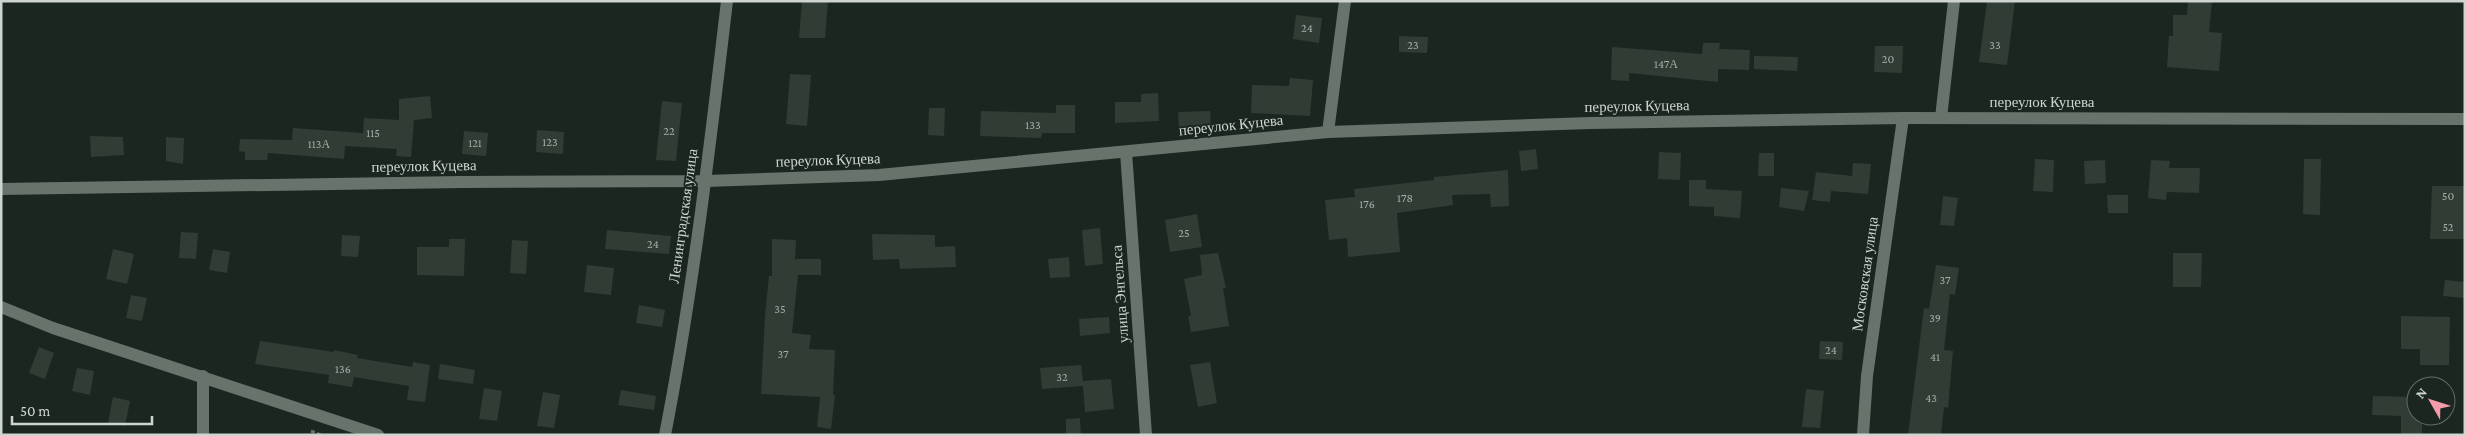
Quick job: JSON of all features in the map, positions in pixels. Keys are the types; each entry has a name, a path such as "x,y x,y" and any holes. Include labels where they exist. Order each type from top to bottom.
{"street":[{"name":"Ленинградская улица","path":"665,435 676,377 706,181 727,1"},
{"path":"1328,132 1345,1"},
{"path":"1941,118 1954,1"},
{"name":"переулок Куцева","path":"1,189 461,182 706,181 879,175 1328,132 1590,123 1903,118 2465,120"},
{"name":"Московская улица","path":"1863,435 1868,376 1903,118"},
{"name":"улица Энгельса","path":"1126,152 1146,435"},
{"path":"1,307 53,328 378,435"},
{"path":"203,376 203,435"}],"building":[{"path":"802,1 828,1 825,38 799,38"},
{"path":"1987,1 2015,1 2007,65 1979,62"},
{"path":"2188,1 2212,1 2209,32 2222,33 2219,71 2167,67 2169,36 2173,36 2173,15 2187,15"},
{"path":"1296,15 1322,18 1319,43 1293,39"},
{"path":"1399,36 1428,37 1427,53 1399,52"},
{"path":"1703,43 1720,43 1719,49 1750,50 1749,70 1718,69 1718,82 1629,73 1629,81 1611,80 1612,47 1702,54"},
{"path":"1875,46 1903,46 1902,73 1874,72"},
{"path":"1754,56 1798,57 1797,71 1754,69"},
{"path":"790,74 811,75 807,126 786,124"},
{"path":"1290,78 1313,80 1310,116 1251,113 1252,85 1289,86"},
{"path":"1158,93 1159,121 1115,123 1115,102 1141,102 1141,94"},
{"path":"430,96 432,118 414,120 411,157 396,156 397,149 345,146 344,159 268,153 267,160 245,160 245,152 239,151 240,139 292,140 293,128 363,133 364,118 399,120 399,99"},
{"path":"662,101 682,103 676,161 656,160"},
{"path":"1056,105 1075,105 1075,133 1042,133 1041,138 980,136 981,111 1056,113"},
{"path":"929,108 945,108 944,136 928,135"},
{"path":"1210,111 1211,125 1179,127 1178,112"},
{"path":"537,130 564,132 563,154 536,152"},
{"path":"464,131 488,133 486,156 462,154"},
{"path":"90,136 123,137 124,155 91,157"},
{"path":"166,137 184,138 183,164 166,161"},
{"path":"1536,149 1538,169 1521,171 1519,151"},
{"path":"1659,152 1681,153 1680,180 1658,179"},
{"path":"1759,153 1774,153 1774,176 1758,176"},
{"path":"2035,159 2054,160 2053,192 2033,191"},
{"path":"2304,159 2321,159 2320,215 2303,214"},
{"path":"2105,160 2106,183 2085,184 2084,161"},
{"path":"2151,160 2170,161 2169,168 2200,168 2199,193 2167,192 2166,200 2148,198"},
{"path":"1853,163 1871,164 1868,194 1831,191 1830,202 1812,200 1816,172 1852,176"},
{"path":"1508,170 1509,206 1491,207 1490,194 1452,195 1453,205 1397,213 1400,252 1348,257 1347,238 1329,240 1325,200 1355,197 1354,189 1434,180 1434,177"},
{"path":"1689,180 1706,180 1706,189 1742,191 1740,218 1714,216 1714,207 1689,206"},
{"path":"2432,186 2465,186 2465,239 2430,239"},
{"path":"1781,188 1809,191 1804,211 1779,207"},
{"path":"2107,195 2128,195 2128,213 2108,213"},
{"path":"1943,196 1958,198 1954,226 1940,225"},
{"path":"1197,214 1202,247 1170,252 1165,220"},
{"path":"1100,228 1103,264 1085,266 1082,230"},
{"path":"607,230 671,236 669,254 605,249"},
{"path":"181,232 198,233 196,259 179,258"},
{"path":"872,234 935,235 935,247 955,246 956,267 900,269 899,259 873,260"},
{"path":"342,235 360,236 358,257 341,256"},
{"path":"449,239 465,239 464,276 417,275 417,247 449,247"},
{"path":"772,239 796,240 795,259 821,259 821,275 798,275 792,333 811,335 809,349 835,350 833,395 835,395 831,429 817,427 820,397 761,394 765,316 769,276 772,276"},
{"path":"512,240 528,241 526,274 510,273"},
{"path":"113,249 134,254 127,284 106,279"},
{"path":"213,249 230,252 227,273 209,270"},
{"path":"1218,253 1226,288 1223,288 1229,326 1191,332 1188,316 1191,316 1184,279 1202,275 1200,255"},
{"path":"2173,253 2202,253 2201,287 2173,287"},
{"path":"1069,257 1070,277 1050,278 1048,259"},
{"path":"587,265 614,268 611,295 584,292"},
{"path":"1936,265 1959,268 1955,295 1950,294 1944,350 1953,351 1948,408 1944,407 1941,435 1908,435 1924,308 1929,309"},
{"path":"2445,280 2465,282 2465,298 2443,296"},
{"path":"131,295 147,298 142,321 126,318"},
{"path":"639,305 665,310 662,327 636,323"},
{"path":"2401,316 2450,317 2449,365 2420,365 2420,349 2401,349"},
{"path":"1109,317 1110,333 1080,336 1079,319"},
{"path":"260,341 334,352 334,350 358,355 357,358 412,367 413,362 430,365 425,402 407,400 409,386 354,377 352,387 328,383 329,375 255,364"},
{"path":"1820,341 1843,342 1842,360 1819,359"},
{"path":"39,347 54,353 45,379 29,373"},
{"path":"1210,362 1217,403 1198,407 1190,365"},
{"path":"440,364 475,370 473,384 438,379"},
{"path":"1081,365 1083,381 1111,379 1114,409 1085,412 1083,386 1042,389 1040,368"},
{"path":"77,368 94,371 90,395 72,391"},
{"path":"484,388 502,391 497,421 479,419"},
{"path":"1806,389 1824,391 1820,428 1802,427"},
{"path":"621,390 656,396 654,410 618,405"},
{"path":"543,392 560,395 554,428 537,426"},
{"path":"2373,396 2406,397 2406,426 2422,426 2422,435 2401,435 2401,416 2372,415"},
{"path":"113,397 130,401 125,426 108,423"},
{"path":"1080,418 1081,435 1066,435 1066,419"}]}
